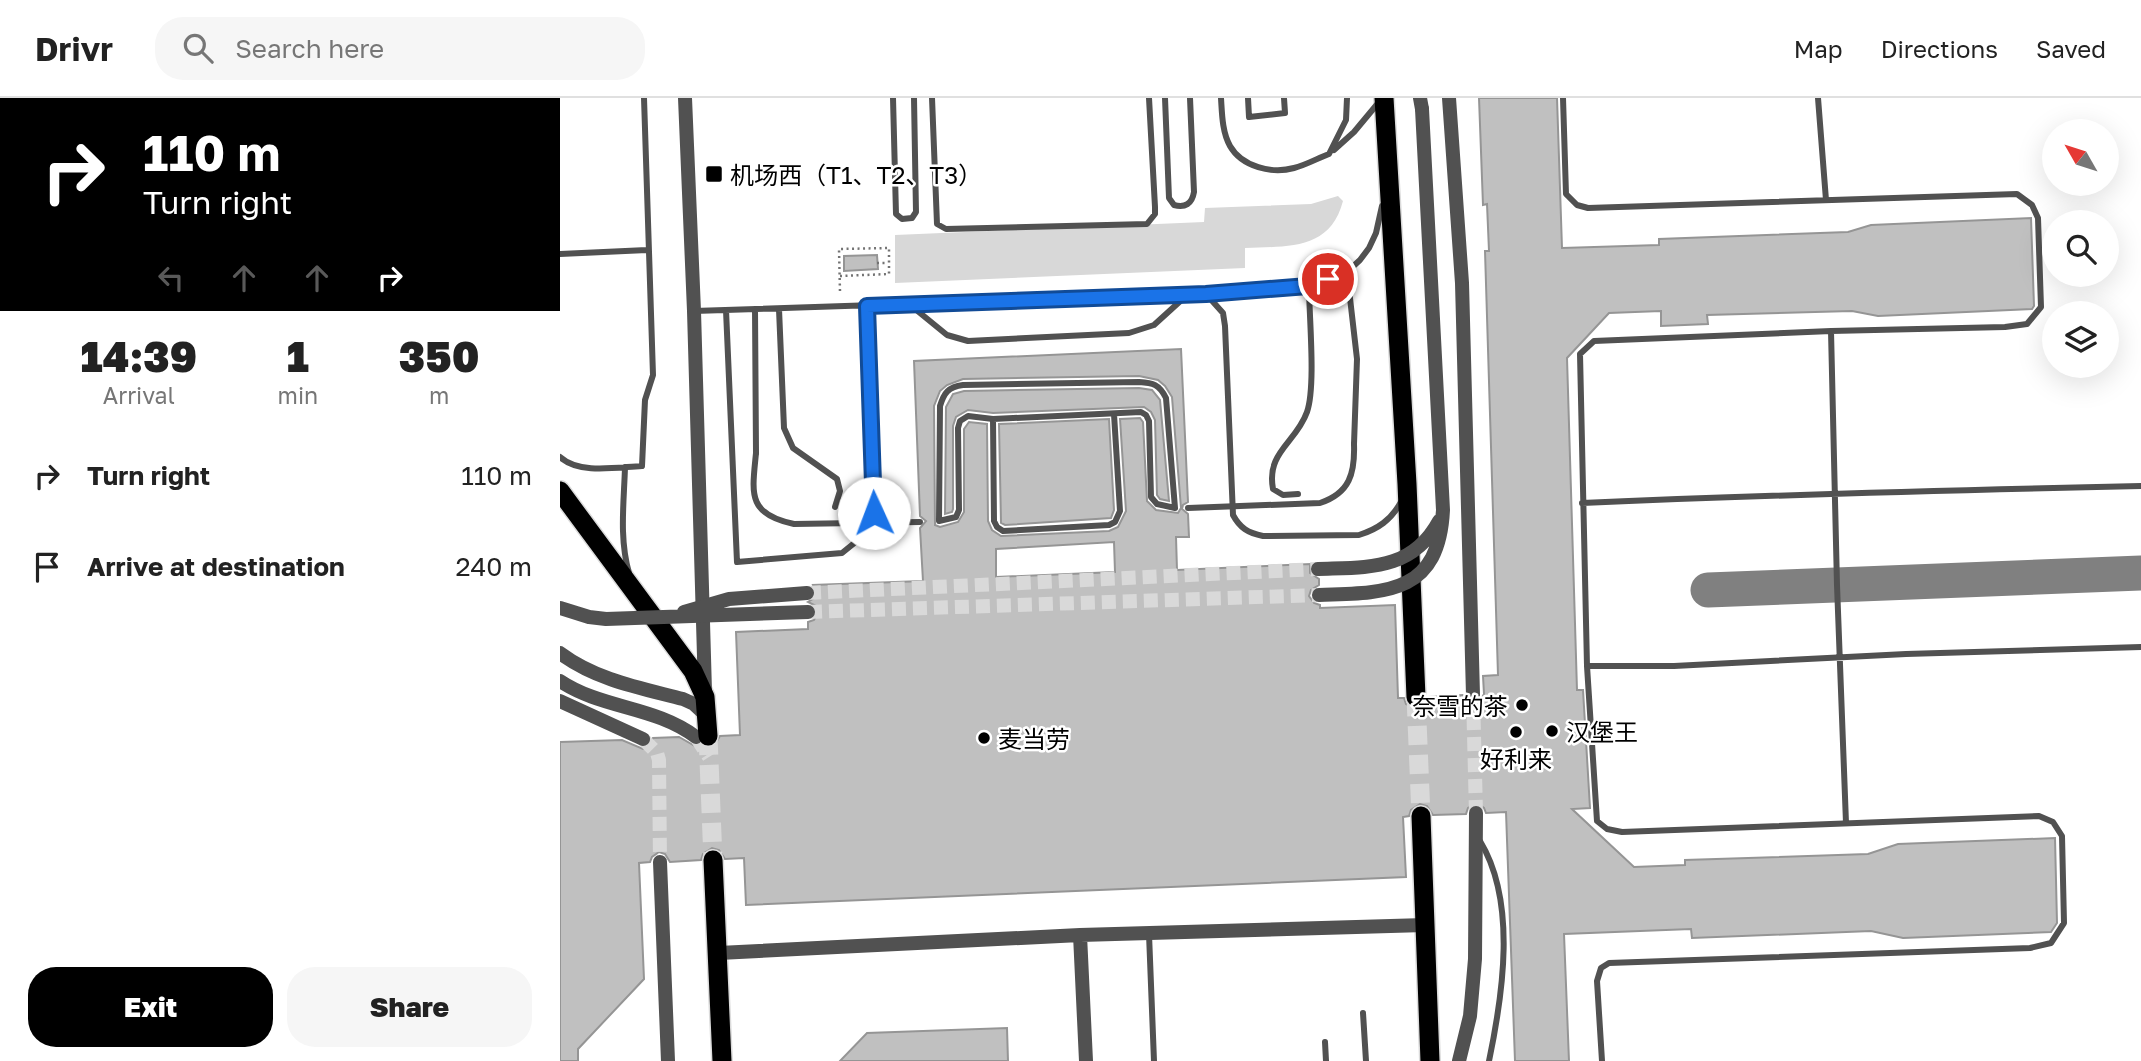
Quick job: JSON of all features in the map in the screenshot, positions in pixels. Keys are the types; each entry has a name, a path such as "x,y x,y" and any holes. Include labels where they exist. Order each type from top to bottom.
{"highway":[{"path":"1383,98 1407,484 1416,697"},
{"path":"560,491 693,671 706,706 702,736"},
{"path":"1420,816 1430,1061"},
{"path":"713,860 722,1061"}],"street":[{"path":"560,653 581,668 600,675 706,706 685,98"},
{"path":"1449,98 1462,284 1473,695"},
{"path":"1319,595 1384,592 1398,587 1411,580 1432,558 1438,543 1443,510 1421,104"},
{"path":"1318,569 1377,566 1402,558 1425,541 1434,530 1443,510"},
{"path":"669,617 710,602 807,593"},
{"path":"560,608 606,619 808,612"},
{"path":"560,681 582,693 663,717 702,736"},
{"path":"560,701 643,739"},
{"path":"1460,1061 1470,1016 1475,959 1476,813"},
{"path":"660,862 668,1061"},
{"path":"719,953 1080,935 1424,925"},
{"path":"1080,935 1086,1061"},
{"path":"1423,1061 1429,1034"}],"lane":[{"path":"560,457 576,466 642,466 645,400 653,375 644,98"},
{"path":"893,98 896,214 901,219 912,218 916,212 914,98"},
{"path":"932,98 937,224 946,229 1147,225 1152,221 1155,207 1149,98"},
{"path":"1165,98 1169,198 1174,205 1179,206 1188,205 1194,192 1190,98"},
{"path":"1221,98 1223,121 1231,147 1247,162 1264,169 1281,170 1294,168 1329,154 1354,132 1383,98"},
{"path":"1248,98 1250,117 1285,113 1284,98"},
{"path":"1329,154 1346,120 1348,98"},
{"path":"1563,98 1566,194 1577,205 1588,208 2017,194 2032,205 2038,218 2039,231 2041,307 2027,324 2005,327 1594,341 1586,346 1578,359 1587,666 1597,821 1607,829 1622,832 2039,816 2053,822 2062,836 2064,923 2050,943 2030,948 1609,963 1601,968 1597,981 1602,1061"},
{"path":"1818,98 1826,200"},
{"path":"694,311 1187,295 1308,286 1347,272 1369,248 1376,233 1388,173"},
{"path":"560,254 647,250"},
{"path":"1188,508 1320,503 1334,498 1352,475 1357,359 1347,272"},
{"path":"1297,494 1283,495 1273,489 1270,476 1272,463 1300,427 1308,409 1311,376 1308,286"},
{"path":"1206,294 1223,313 1226,327 1233,515 1239,526 1251,534 1263,536 1359,534 1374,530 1388,520 1402,500 1407,484"},
{"path":"909,304 947,335 968,341 1129,333 1154,325 1187,295"},
{"path":"726,310 737,562 842,553 868,532 874,513 867,306"},
{"path":"755,309 753,486 757,503 765,515 794,524 920,522"},
{"path":"779,309 784,428 793,448 837,479 840,491 835,507"},
{"path":"1831,331 1846,823"},
{"path":"1154,383 1161,388 1166,398 1175,508 1157,504 1152,497 1149,421 1141,412 993,419 968,416 960,421 959,510 957,517 939,521 940,406 947,390 962,385 1154,383"},
{"path":"993,419 994,521 1003,531 1109,525 1115,522 1120,511 1114,414"},
{"path":"625,467 624,554 635,590"},
{"path":"1582,503 1920,490 2141,486"},
{"path":"1587,666 1674,666 2141,647"},
{"path":"1476,834 1495,872 1501,900 1501,987 1489,1061"},
{"path":"1149,933 1154,1061"},
{"path":"1363,1013 1366,1061"},
{"path":"1325,1042 1326,1061"}],"path":[{"path":"840,276 889,274 889,248 839,248 840,292"},
{"path":"877,263 889,263"}],"shaded area":[{"path":"1338,196 1343,201 1337,217 1328,229 1305,242 1245,248 1245,268 895,283 895,235 1204,222 1205,208 1311,204"}],"building":[{"path":"1479,98 1557,98 1562,248 1659,245 1659,239 1848,232 1871,225 2031,218 2032,309 1878,316 1852,311 1707,315 1708,324 1661,326 1661,311 1609,313 1567,358 1577,690 1583,690 1590,808 1572,809 1634,867 1685,865 1685,860 1868,854 1898,844 2055,838 2057,923 2051,932 1903,938 1871,931 1692,938 1691,929 1564,934 1569,1061 1515,1061 1506,812 1486,813 1477,803 1468,808 1466,814 1433,815 1427,806 1420,804 1411,810 1409,816 1403,817 1406,877 746,905 744,858 725,859 719,850 712,848 703,854 701,860 670,862 665,854 659,852 650,862 639,863 644,979 578,1049 578,1061 560,1061 560,742 622,740 643,749 649,746 653,738 679,737 695,746 714,746 720,736 740,735 736,632 808,629 808,622 814,620 818,612 816,606 808,602 816,597 813,585 923,581 920,528 926,521 920,516 914,361 1181,349 1188,502 1182,509 1188,514 1189,537 1176,537 1177,570 1310,564 1310,573 1319,579 1319,585 1311,590 1309,596 1320,608 1395,605 1398,698 1404,698 1406,704 1416,709 1423,707 1428,697 1463,695 1469,704 1479,703 1484,694 1483,676 1498,675 1485,251 1489,251 1487,204 1483,205","holes":["1139,376 1158,380 1172,397 1181,508 1178,513 1156,510 1147,501 1143,422 1140,418 1120,419 1126,511 1118,527 1109,531 1001,536 992,530 988,521 987,424 969,422 964,429 964,512 958,522 940,527 935,525 934,406 940,391 947,385 963,379","1114,542 1115,572 996,577 996,549"]},
{"path":"877,255 878,269 844,271 844,256"},
{"path":"1152,390 1160,400 1169,501 1160,499 1157,495 1155,420 1151,412 1144,407 993,413 968,410 956,417 953,426 953,509 945,514 946,407 953,394 964,391"},
{"path":"1109,419 1114,510 1111,518 1005,525 1001,523 999,424"},
{"path":"1007,1028 1008,1061 840,1061 867,1033"}],"taxiway":[{"path":"1708,590 2141,573"}],"tunnel":[{"path":"807,593 1318,569"},
{"path":"808,612 1319,595"},
{"path":"1473,695 1476,813"},
{"path":"1416,697 1421,816"},
{"path":"708,736 713,860"},
{"path":"696,737 709,757"},
{"path":"643,739 657,753 659,760 660,862"}],"place":[{"name":"机场西（T1、T2、T3）","path":"714,174"},
{"name":"奈雪的茶","path":"1522,705"},
{"name":"汉堡王","path":"1552,731"},
{"name":"好利来","path":"1516,732"},
{"name":"麦当劳","path":"984,738"}],"route":[{"path":"874,513 867,306 1206,294 1308,286 1328,279"}]}
